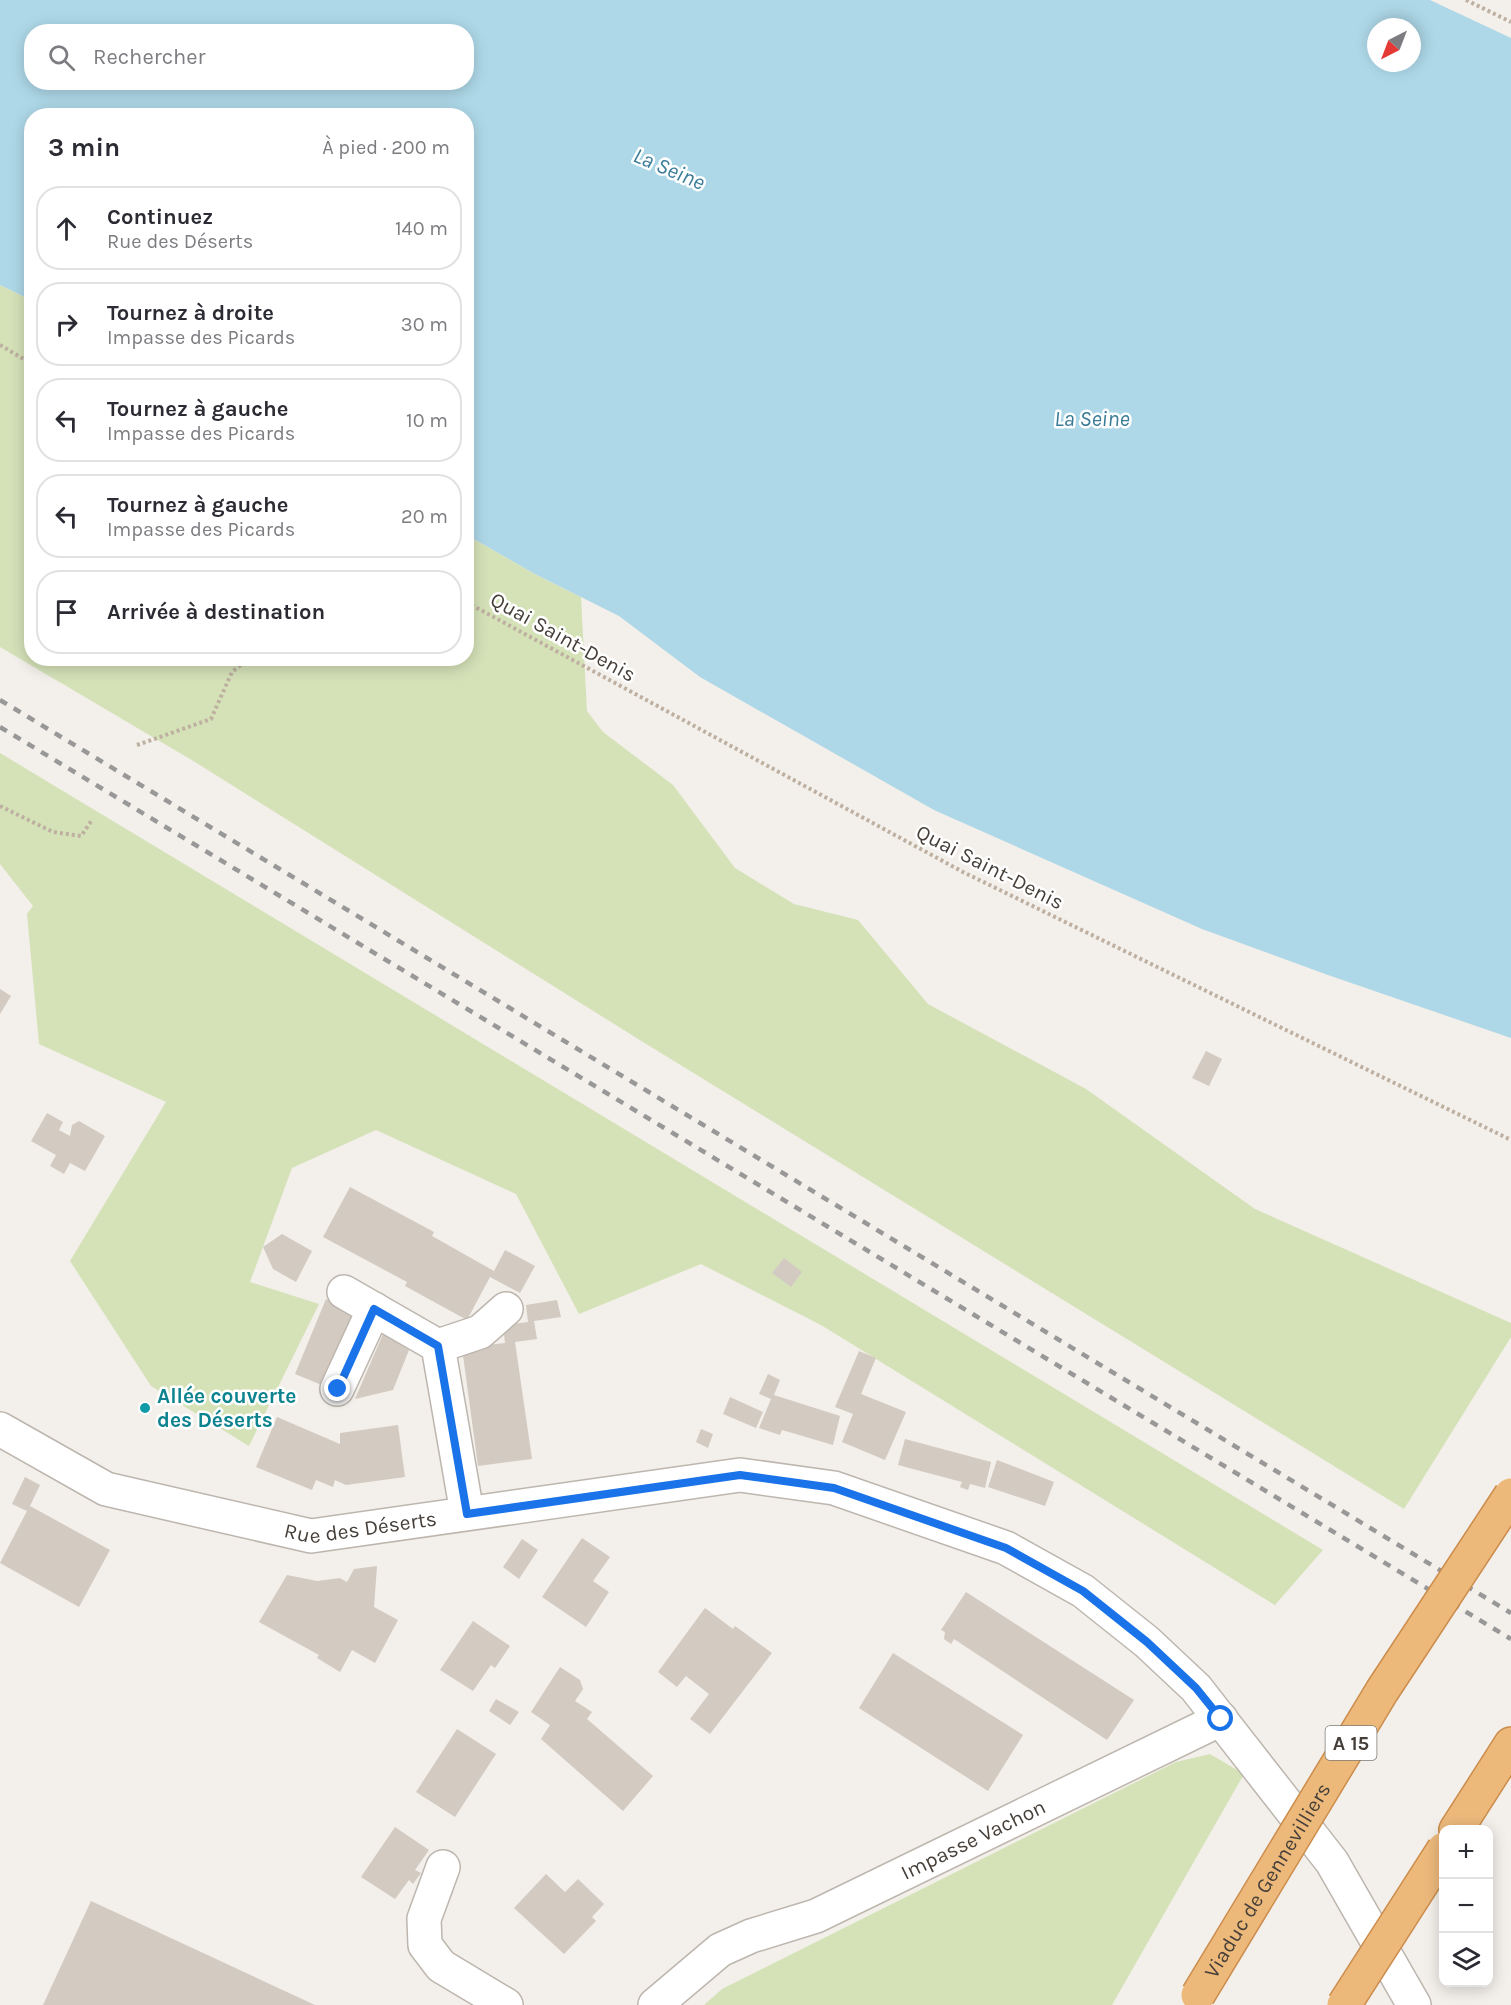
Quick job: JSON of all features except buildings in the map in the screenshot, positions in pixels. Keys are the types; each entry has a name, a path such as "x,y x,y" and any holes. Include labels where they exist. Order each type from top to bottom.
{"highway":[{"name":"Viaduc de Gennevilliers","path":"1196,2000 1382,1691 1511,1495"},
{"path":"1459,1825 1511,1743"},
{"path":"1344,2005 1439,1855"}],"street":[{"path":"344,1292 438,1346 480,1332 506,1309"},
{"path":"338,1389 374,1309"},
{"path":"438,1346 467,1514"},
{"name":"Rue des Déserts","path":"0,1429 106,1489 311,1536 740,1475 834,1488 1006,1548 1083,1591 1164,1658 1196,1688 1332,1862 1414,2005"},
{"name":"Impasse Vachon","path":"655,2005 720,1950 751,1936 816,1916 1221,1719"},
{"path":"443,1867 424,1919 425,1945 441,1966 506,2005"}],"path":[{"path":"1466,0 1511,22"},
{"path":"0,345 24,359"},
{"name":"Quai Saint-Denis","path":"474,606 963,872 1511,1140"},
{"path":"137,745 211,719 232,672 240,666"},
{"path":"0,806 53,832 72,835 81,836 92,820"}],"green space":[{"path":"0,285 24,297 24,661 0,647"},
{"path":"474,539 581,597 587,711 603,732 673,785 735,868 794,904 858,920 928,1004 1086,1089 1255,1209 1511,1323 1511,1337 1404,1509 643,1042 195,762 32,666 474,666"},
{"path":"0,753 1323,1550 1275,1605 821,1325 701,1264 579,1314 516,1194 376,1130 292,1168 250,1282 319,1304 249,1446 151,1386 70,1261 166,1102 39,1044 27,914 33,906 0,864"},
{"path":"1210,1754 1244,1774 1112,2005 704,2005 722,1989 1176,1762"}],"water":[{"name":"La Seine","path":"0,0 1430,0 1511,38 1511,1038 1202,929 934,810 700,677 619,616 533,573 474,539 474,108 24,108 24,297 0,285"}],"railway":[{"path":"0,700 1511,1613"},
{"path":"0,727 1511,1639"}],"place":[{"name":"Allée couverte des Déserts","path":"145,1408"}],"route":[{"path":"338,1389 374,1309 438,1346 467,1514 740,1475 834,1488 1006,1548 1083,1591 1147,1642 1196,1688 1221,1719"}]}
